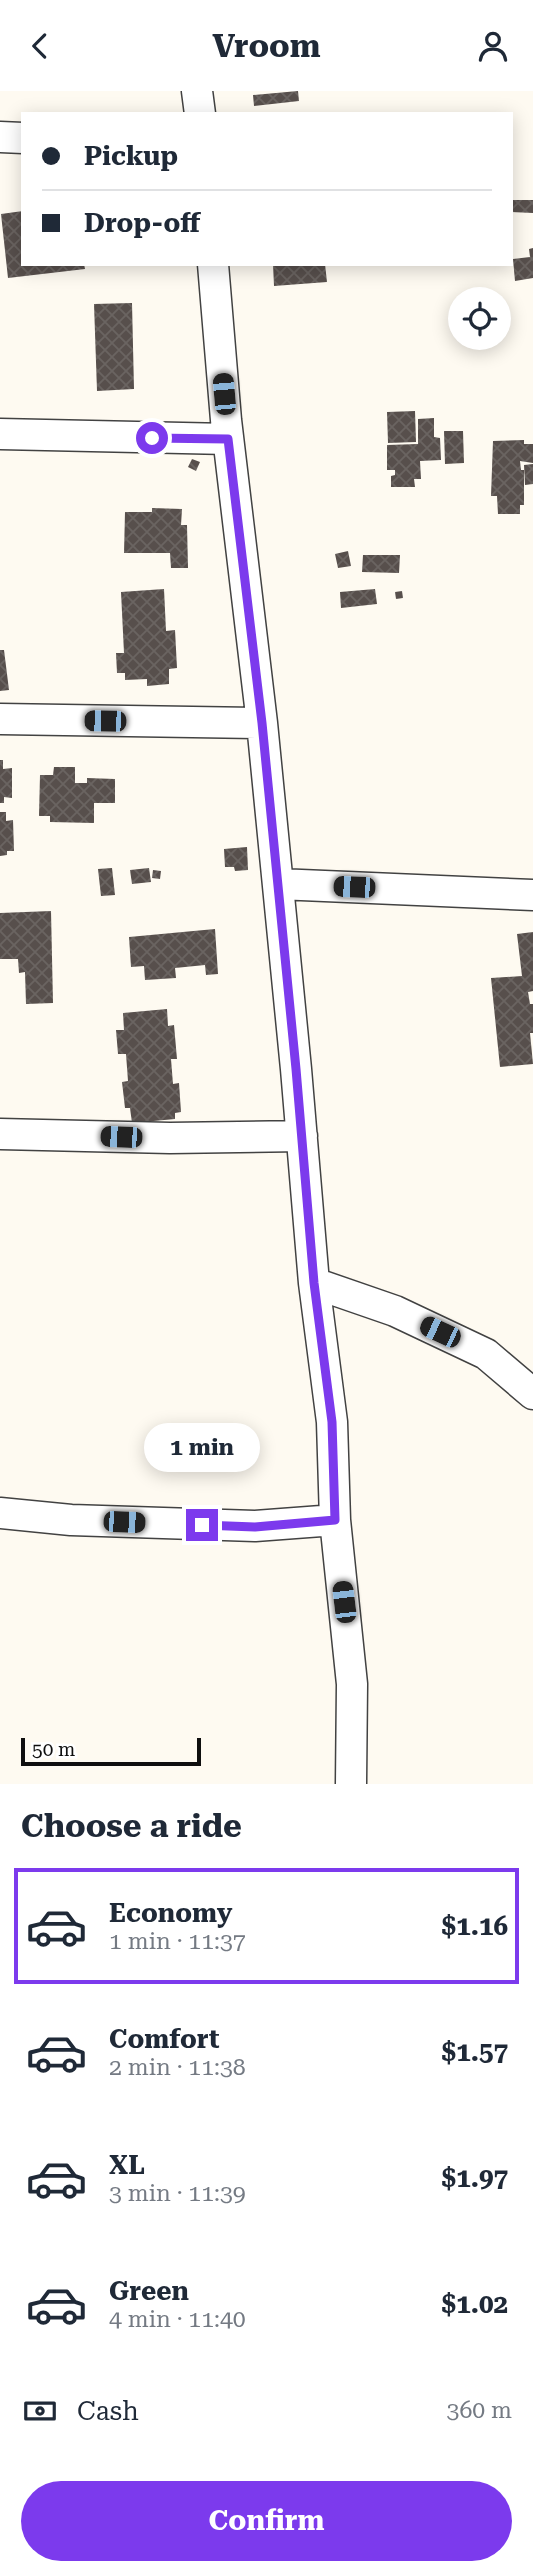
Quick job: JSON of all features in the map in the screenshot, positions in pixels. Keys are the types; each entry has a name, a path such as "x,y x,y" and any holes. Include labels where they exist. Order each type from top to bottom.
{"street":[{"path":"197,91 200,112"},
{"path":"0,137 21,138"},
{"path":"213,266 228,439 278,884 314,1283 332,1422 335,1520 352,1684 351,1784"},
{"path":"0,434 228,439"},
{"path":"0,719 262,723"},
{"path":"278,884 533,895"},
{"path":"0,1134 170,1138 302,1136"},
{"path":"314,1283 395,1311 486,1354 533,1394"},
{"path":"0,1513 71,1520 255,1527 335,1520"}],"building":[{"path":"298,91 299,101 254,106 253,95"},
{"path":"513,200 533,200 533,213 513,212"},
{"path":"21,211 21,266 84,266 85,269 8,278 1,214"},
{"path":"533,248 533,278 515,281 513,259 530,257 529,249"},
{"path":"273,266 325,266 327,282 274,286"},
{"path":"132,303 134,389 97,391 94,304"},
{"path":"415,411 416,442 388,443 387,412"},
{"path":"434,418 434,437 440,438 441,460 420,461 421,479 414,479 415,487 391,487 391,476 395,475 395,470 387,470 387,445 418,444 418,419"},
{"path":"444,431 463,431 464,463 445,464"},
{"path":"524,440 524,444 533,444 533,463 520,461 521,470 524,470 524,505 520,505 520,514 498,514 497,496 491,496 493,441"},
{"path":"192,459 200,462 196,471 188,467"},
{"path":"533,464 533,484 525,485 524,465"},
{"path":"152,508 182,509 181,525 187,525 188,568 171,568 170,553 124,553 125,512 152,512"},
{"path":"348,551 351,566 338,568 335,554"},
{"path":"363,555 400,555 399,573 362,572"},
{"path":"164,589 166,631 175,630 177,668 169,669 169,684 147,686 147,679 125,680 125,673 117,673 116,653 124,653 121,592"},
{"path":"375,589 377,604 341,608 340,592"},
{"path":"402,591 403,598 396,599 395,592"},
{"path":"0,650 4,650 9,690 0,691"},
{"path":"0,760 3,760 3,769 12,768 12,798 4,797 4,803 0,803"},
{"path":"54,767 75,767 75,783 87,783 87,778 115,779 115,803 94,803 94,823 50,822 50,816 39,816 40,775 53,775"},
{"path":"0,812 6,812 6,821 13,820 14,851 7,851 7,855 0,856"},
{"path":"247,847 248,870 235,871 234,867 225,867 224,849"},
{"path":"112,868 115,895 101,896 98,869"},
{"path":"149,868 151,882 132,884 130,870"},
{"path":"153,870 161,871 160,879 152,878"},
{"path":"51,911 53,1003 26,1004 25,972 19,973 18,959 0,959 0,913"},
{"path":"215,929 218,974 206,975 205,965 175,968 176,978 145,980 144,966 131,967 129,937"},
{"path":"533,932 533,991 528,992 530,1004 533,1004 533,1033 530,1033 533,1064 500,1067 491,978 522,976 517,934"},
{"path":"167,1009 168,1026 174,1025 177,1059 171,1059 173,1084 179,1083 181,1112 175,1113 175,1119 132,1123 130,1108 125,1108 122,1082 128,1081 126,1054 118,1054 116,1030 124,1030 123,1013"}],"route":[{"path":"152,438 228,439 262,723 314,1283 332,1422 335,1487 335,1520 255,1527 202,1525"}]}
